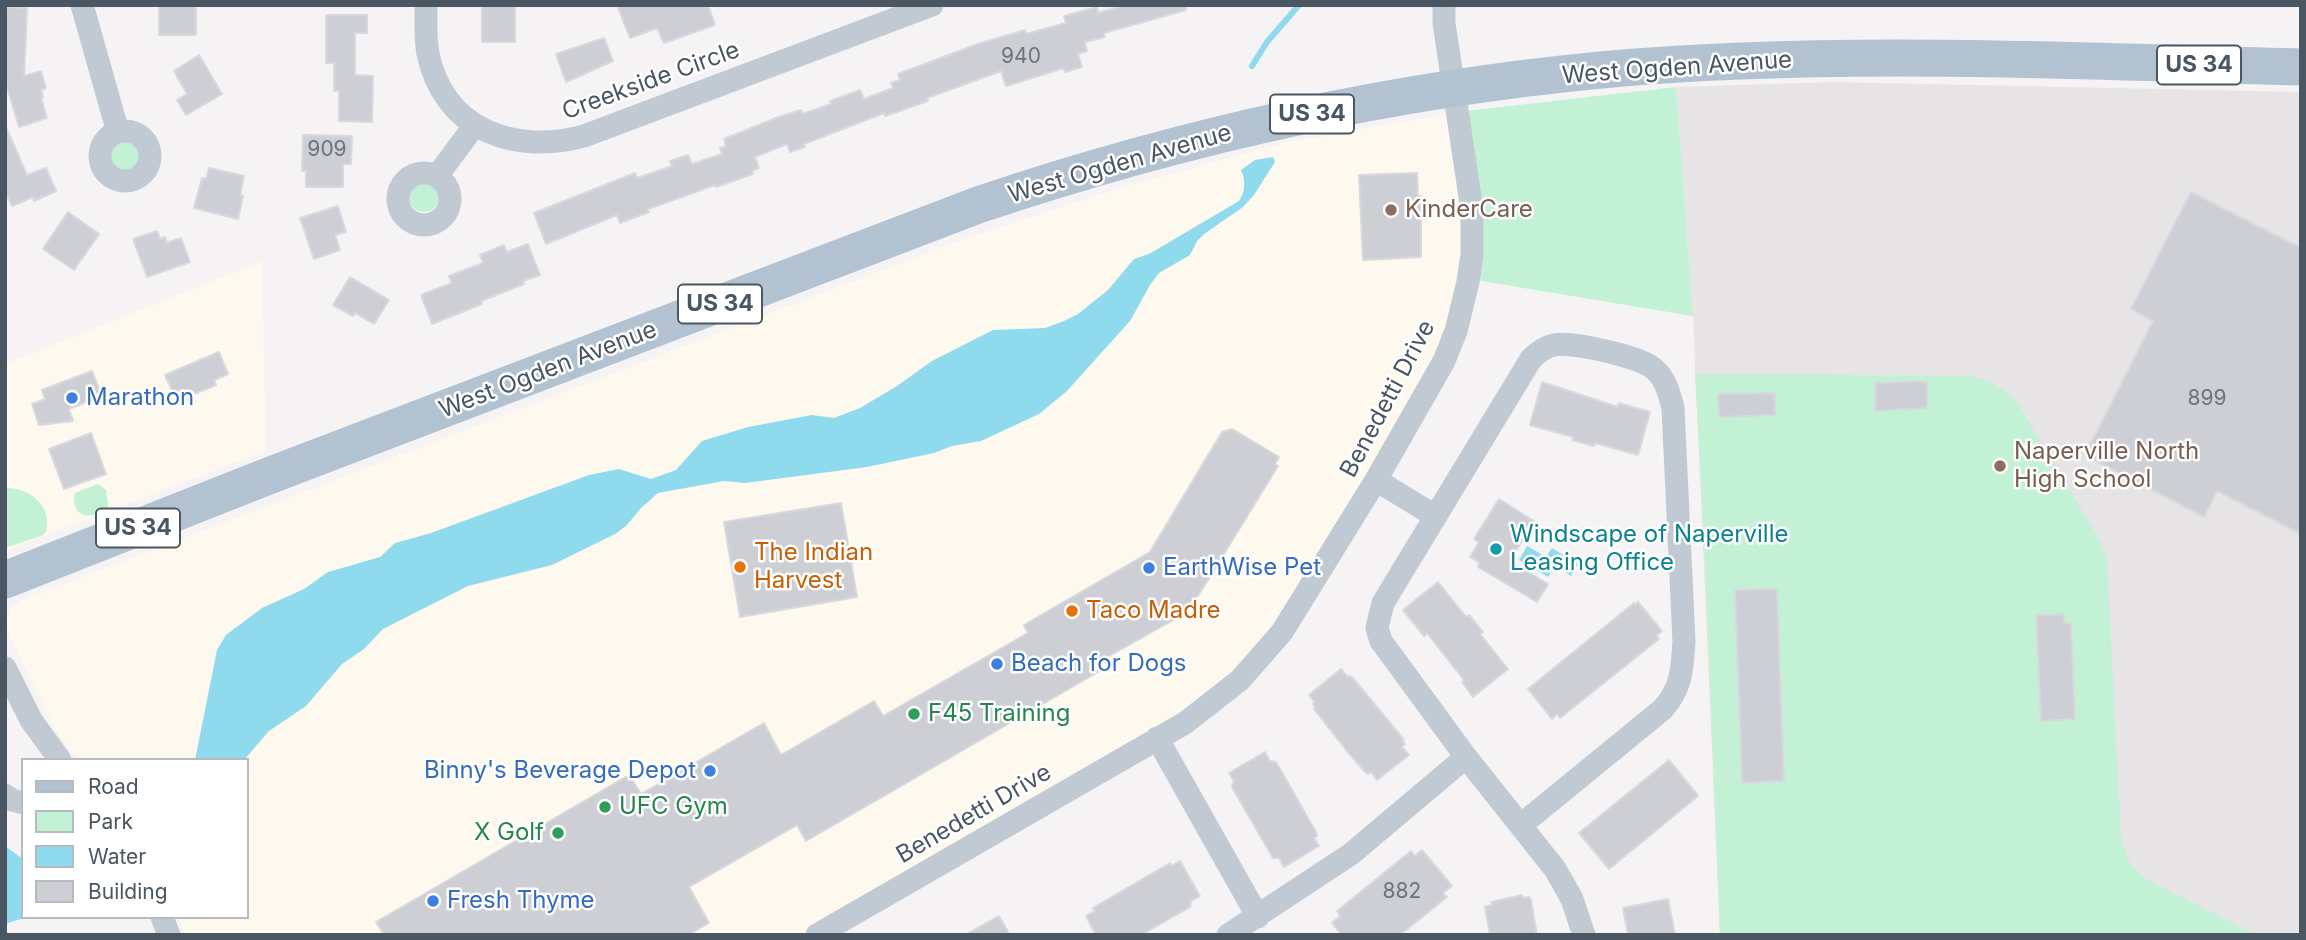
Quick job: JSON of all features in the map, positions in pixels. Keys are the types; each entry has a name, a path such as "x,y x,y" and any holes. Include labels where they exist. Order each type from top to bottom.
{"main road":[{"name":"West Ogden Avenue","path":"5,580 271,475 978,205 1173,145 1310,114 1490,83 1602,70 1791,60 1981,60 2301,67"}],"street":[{"path":"82,5 118,132"},
{"name":"Creekside Circle","path":"426,5 428,56 450,102 475,125 506,138 536,144 562,142 584,136 932,5"},
{"name":"Benedetti Drive","path":"818,935 1185,723 1219,698 1263,656 1282,632 1376,480 1444,360 1456,331 1472,254 1472,210 1453,89 1444,5"},
{"path":"437,176 475,125"},
{"path":"1521,825 1663,709 1676,694 1684,641 1672,408 1665,381 1654,368 1643,362 1570,344 1556,344 1540,351 1531,359 1383,603 1377,628 1386,650 1466,757 1555,869 1572,899 1584,935"},
{"path":"1376,480 1435,516"},
{"path":"5,668 32,720 59,758"},
{"path":"1157,738 1258,917"},
{"path":"1228,935 1351,854 1466,757"},
{"path":"5,795 21,802"}],"shaded area":[{"name":"Naperville North High School","path":"1833,82 2301,92 2301,935 1720,935 1693,316 1676,87"},
{"path":"1457,112 1465,159 1458,324 1277,638 1233,685 820,935 185,935 179,919 248,919 248,758 76,758 56,731 8,633 6,621 10,609 19,601 966,238 1116,189 1284,143"},
{"path":"262,261 266,451 5,551 5,364"}],"green space":[{"path":"1676,87 1693,316 1469,279 1457,112"},
{"path":"125,142 135,146 139,156 135,166 125,170 115,166 111,156 115,146"},
{"path":"424,182 435,186 439,197 435,208 424,212 413,208 409,197 413,186"},
{"path":"1695,374 1975,376 1991,382 2015,399 2101,542 2107,560 2121,841 2130,863 2146,879 2256,935 1720,935"},
{"path":"98,484 106,490 108,506 96,514 80,513 74,503 74,495"},
{"path":"5,488 23,491 37,500 46,514 46,532 5,548"}],"water":[{"path":"1273,157 1275,162 1254,195 1243,207 1204,234 1190,255 1159,273 1130,321 1066,392 1039,414 981,441 867,467 745,483 724,481 658,493 615,534 552,565 468,586 383,629 364,649 342,664 306,706 269,731 246,758 195,758 217,650 226,635 262,608 304,589 328,572 380,557 395,543 431,533 589,475 619,469 651,479 676,470 702,441 748,427 812,415 834,418 860,408 932,361 993,330 1045,328 1064,321 1078,314 1108,290 1134,259 1149,254 1239,201 1244,186 1241,170 1255,160"},
{"path":"1527,546 1546,557 1552,548 1578,564 1571,576 1555,566 1548,577 1519,560"},
{"path":"5,846 21,858 21,919 8,923 5,927"}],"building":[{"path":"159,5 196,5 196,35 159,35"},
{"path":"482,5 515,5 515,42 482,42"},
{"path":"617,5 708,5 715,25 664,43 657,28 630,38"},
{"path":"1125,5 1186,5 1186,10 1104,33 1105,37 1085,42 1087,51 1078,54 1082,67 1065,72 1064,68 1006,86 1001,71 927,98 928,101 885,116 884,113 804,144 805,147 790,152 787,144 755,157 759,168 752,171 753,174 648,209 649,212 620,223 617,215 546,244 534,213 635,173 637,178 672,166 670,161 688,155 692,164 722,154 720,148 726,146 724,139 781,116 801,110 803,114 831,104 830,101 860,90 864,99 893,88 891,83 900,80 898,74 978,44 1025,30 1026,34 1066,23 1064,16 1097,7 1098,13"},
{"path":"5,7 27,8 24,76 41,71 46,88 41,90 41,98 47,118 19,127 5,80"},
{"path":"326,15 367,15 367,33 355,33 355,75 373,76 372,122 339,121 339,91 334,91 334,63 326,63"},
{"path":"604,38 613,61 566,82 556,54"},
{"path":"199,55 222,94 186,115 177,100 187,94 174,71"},
{"path":"5,125 27,175 46,168 56,191 34,201 33,197 12,206 5,192"},
{"path":"303,135 352,136 351,164 343,164 343,187 306,187 306,171 302,171"},
{"path":"209,168 244,176 238,219 194,208 202,178 206,179"},
{"name":"KinderCare","path":"1417,173 1418,196 1421,196 1421,257 1363,260 1359,175"},
{"path":"2191,192 2301,248 2301,534 2217,491 2204,517 2085,455 2153,321 2131,309"},
{"path":"338,206 346,232 335,235 340,250 314,259 300,218"},
{"path":"68,212 99,234 74,270 43,249"},
{"path":"157,231 160,239 165,237 167,243 181,238 190,262 147,277 133,239"},
{"path":"528,244 540,275 481,301 482,304 432,324 421,295 452,283 449,276 483,263 480,255 504,245 507,252"},
{"path":"350,277 389,300 374,324 333,305"},
{"path":"219,352 228,374 214,380 216,385 189,396 187,391 175,397 165,375"},
{"name":"Marathon","path":"92,371 102,396 69,409 73,421 39,425 32,404 45,399 42,390"},
{"path":"1927,381 1927,408 1875,411 1875,383"},
{"path":"1542,382 1618,407 1619,403 1650,412 1638,455 1595,443 1594,446 1572,440 1573,437 1530,425"},
{"path":"1775,393 1775,415 1719,417 1718,394"},
{"path":"1232,429 1279,457 1275,464 1278,466 1186,613 1093,665 1098,672 806,841 797,825 689,887 709,923 688,935 384,935 376,922 629,775 641,794 764,723 781,755 874,701 883,716 1028,633 1024,625 1150,552 1222,432"},
{"name":"Marathon","path":"91,433 106,474 64,489 49,449"},
{"name":"Windscape of Naperville Leasing Office","path":"1499,499 1534,521 1510,561 1548,584 1537,602 1478,567 1480,563 1470,557 1479,542 1474,539"},
{"path":"841,503 857,597 740,617 724,522"},
{"path":"1438,582 1466,617 1469,615 1483,632 1480,634 1508,669 1473,697 1462,682 1464,680 1427,633 1424,636 1403,610"},
{"path":"1777,589 1784,781 1742,783 1735,590"},
{"path":"1638,602 1662,631 1656,636 1659,639 1560,718 1557,714 1552,719 1528,689"},
{"path":"2064,614 2064,623 2071,623 2075,719 2041,721 2036,615"},
{"path":"1341,669 1348,677 1353,678 1404,740 1402,747 1409,755 1377,780 1371,772 1365,772 1347,751 1314,709 1315,702 1309,695"},
{"path":"1265,752 1270,761 1276,762 1316,832 1317,836 1314,838 1319,846 1284,867 1279,858 1273,858 1232,787 1234,781 1229,773"},
{"path":"1669,760 1698,796 1609,869 1579,833"},
{"path":"1422,850 1452,886 1443,893 1447,897 1400,935 1342,935 1332,923 1340,916 1337,911 1411,851 1415,856"},
{"path":"1180,861 1200,896 1191,901 1190,907 1141,935 1096,935 1086,916 1095,911 1093,908 1170,863 1171,866"},
{"path":"1522,895 1523,898 1529,897 1531,900 1537,935 1490,935 1485,907 1492,905 1491,902"},
{"path":"1668,899 1675,935 1628,935 1623,908"},
{"path":"999,916 1010,935 965,935"}],"waterway":[{"path":"1252,66 1267,42 1299,5"}],"place":[{"name":"KinderCare","path":"1391,210"},
{"name":"Marathon","path":"72,398"},
{"name":"Naperville North High School","path":"2000,466"},
{"name":"Windscape of Naperville Leasing Office","path":"1496,549"},
{"name":"The Indian Harvest","path":"740,567"},
{"name":"EarthWise Pet","path":"1149,568"},
{"name":"Taco Madre","path":"1072,611"},
{"name":"Beach for Dogs","path":"997,664"},
{"name":"F45 Training","path":"914,714"},
{"name":"Binny's Beverage Depot","path":"710,771"},
{"name":"UFC Gym","path":"605,807"},
{"name":"X Golf","path":"558,833"},
{"name":"Fresh Thyme","path":"433,901"}]}
